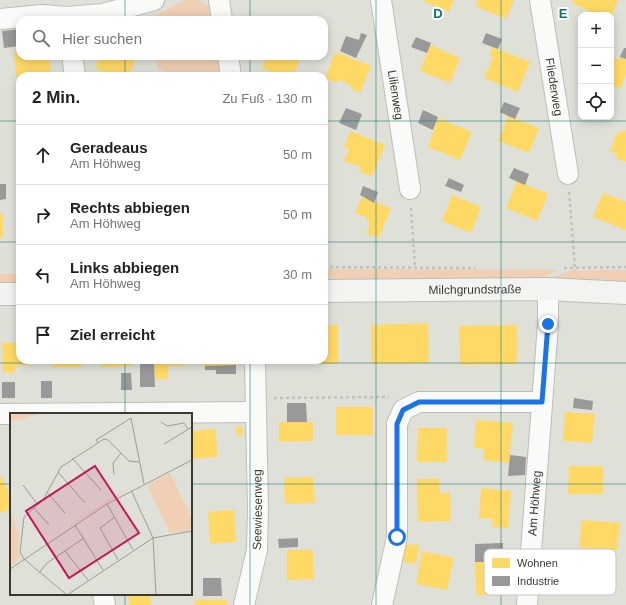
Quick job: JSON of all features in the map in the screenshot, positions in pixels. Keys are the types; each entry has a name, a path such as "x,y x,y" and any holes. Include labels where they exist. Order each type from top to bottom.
{"street":[{"path":"76,16 102,7 154,0"},
{"path":"219,0 221,16"},
{"name":"Lilienweg","path":"381,0 410,189"},
{"name":"Fliederweg","path":"540,0 568,174"},
{"path":"32,16 48,16"},
{"path":"0,19 16,17"},
{"path":"73,60 74,72"},
{"path":"229,60 230,72"},
{"name":"Milchgrundstraße","path":"328,292 548,289 626,293"},
{"name":"Am Höhweg","path":"531,549 548,324 548,289"},
{"path":"0,294 16,294"},
{"name":"Seewiesenweg","path":"244,605 257,550 258,509 255,364"},
{"path":"382,605 397,537 397,424 403,410 419,402 542,402"},
{"path":"105,413 256,405"},
{"path":"104,595 105,605"},
{"name":"Am Höhweg","path":"527,605 528,595"}],"path":[{"path":"568,174 575,267"},
{"path":"410,189 415,267"},
{"path":"328,267 478,268"},
{"path":"557,268 626,267"},
{"path":"256,405 399,396 409,407"}],"shaded area":[{"path":"185,0 205,3 214,16 154,16"},
{"path":"157,60 223,60 225,72 167,72 158,69"},
{"path":"328,269 559,270 537,280 328,280"},
{"path":"573,270 626,270 626,282 547,279"},
{"path":"0,274 16,274 16,283 0,283"}],"building: Wohnen":[{"path":"421,0 454,0 449,12"},
{"path":"478,0 514,0 506,19 475,6"},
{"path":"573,0 618,0 613,12 591,12 572,3"},
{"path":"430,45 460,58 450,83 420,71"},
{"path":"492,47 530,62 518,92 484,78 493,57 489,56"},
{"path":"14,52 16,52 16,60 49,60 51,72 16,72"},
{"path":"335,52 371,66 360,93 350,88 351,85 338,80 337,83 328,79 327,72"},
{"path":"620,57 626,59 626,75 620,89 614,86 614,58 619,60"},
{"path":"98,60 135,60 131,72 105,72 95,68"},
{"path":"265,60 299,60 295,72 272,72 262,68"},
{"path":"508,116 539,128 529,153 498,141"},
{"path":"438,118 472,132 460,160 428,147"},
{"path":"622,130 626,131 626,162 615,158 617,154 610,151 617,132 621,133"},
{"path":"350,131 385,145 372,177 359,171 361,167 344,161 349,149 344,147"},
{"path":"517,181 548,194 537,221 506,208"},
{"path":"603,193 626,202 626,230 593,217"},
{"path":"452,195 481,207 471,233 442,221"},
{"path":"362,197 391,208 379,238 366,233 370,223 366,221 368,218 355,213"},
{"path":"0,214 3,214 3,238 0,238"},
{"path":"428,323 429,363 372,364 371,325"},
{"path":"328,325 338,325 338,364 328,364"},
{"path":"517,325 517,364 460,365 459,326"},
{"path":"2,343 16,343 16,364 30,365 15,365 15,373 3,372"},
{"path":"53,364 81,364 81,367 53,367"},
{"path":"102,364 131,364 131,366 102,367"},
{"path":"154,364 183,364 183,366 168,366 168,379 155,379"},
{"path":"204,364 236,364 236,365 204,366"},
{"path":"336,407 373,407 373,435 336,435"},
{"path":"565,412 595,414 592,443 563,441"},
{"path":"476,420 513,423 509,463 483,460 484,449 474,448"},
{"path":"279,422 313,422 313,441 279,442"},
{"path":"236,426 242,426 242,435 236,435"},
{"path":"418,428 447,428 447,462 417,462"},
{"path":"215,429 218,457 193,459 192,431"},
{"path":"569,466 603,466 603,494 568,494"},
{"path":"0,477 2,477 10,496 10,509 0,513"},
{"path":"313,477 315,503 285,504 284,478"},
{"path":"417,479 439,479 440,493 450,493 451,521 418,522"},
{"path":"481,488 511,491 508,528 492,527 493,519 479,518"},
{"path":"234,510 236,542 210,544 208,512"},
{"path":"582,520 620,523 617,550 579,547"},
{"path":"403,544 419,545 416,564 401,561"},
{"path":"287,550 313,550 314,579 287,580"},
{"path":"422,551 454,558 447,590 416,584"},
{"path":"475,562 484,562 484,595 476,595"},
{"path":"128,595 150,595 151,605 129,605"},
{"path":"195,600 227,600 227,605 195,605"}],"building: Industrie":[{"path":"16,29 16,46 4,48 2,31"},
{"path":"361,33 367,35 356,58 340,51 346,36 359,40"},
{"path":"486,33 502,39 498,49 482,43"},
{"path":"416,37 431,43 427,53 411,47"},
{"path":"624,48 626,48 626,59 620,57"},
{"path":"504,102 520,108 515,119 500,112"},
{"path":"346,108 362,114 356,130 339,123"},
{"path":"423,110 438,117 433,130 418,123"},
{"path":"514,168 529,174 525,185 509,178"},
{"path":"449,178 464,185 461,192 445,186"},
{"path":"0,184 6,184 6,199 0,200"},
{"path":"363,186 378,192 374,203 360,195"},
{"path":"140,364 154,364 155,387 140,387"},
{"path":"236,365 236,374 216,374 216,370 205,370 205,366"},
{"path":"121,373 131,373 132,390 121,390"},
{"path":"41,381 52,381 52,398 41,398"},
{"path":"2,382 15,382 15,398 2,398"},
{"path":"574,398 593,401 592,410 573,408"},
{"path":"287,403 306,403 307,422 287,422"},
{"path":"510,455 526,457 525,475 508,476"},
{"path":"298,538 298,547 279,548 278,539"},
{"path":"503,543 503,549 484,549 484,562 475,562 475,544"},
{"path":"203,578 221,578 222,596 203,596"}],"route":[{"path":"397,537 397,424 403,410 419,402 542,402 548,324"}]}
